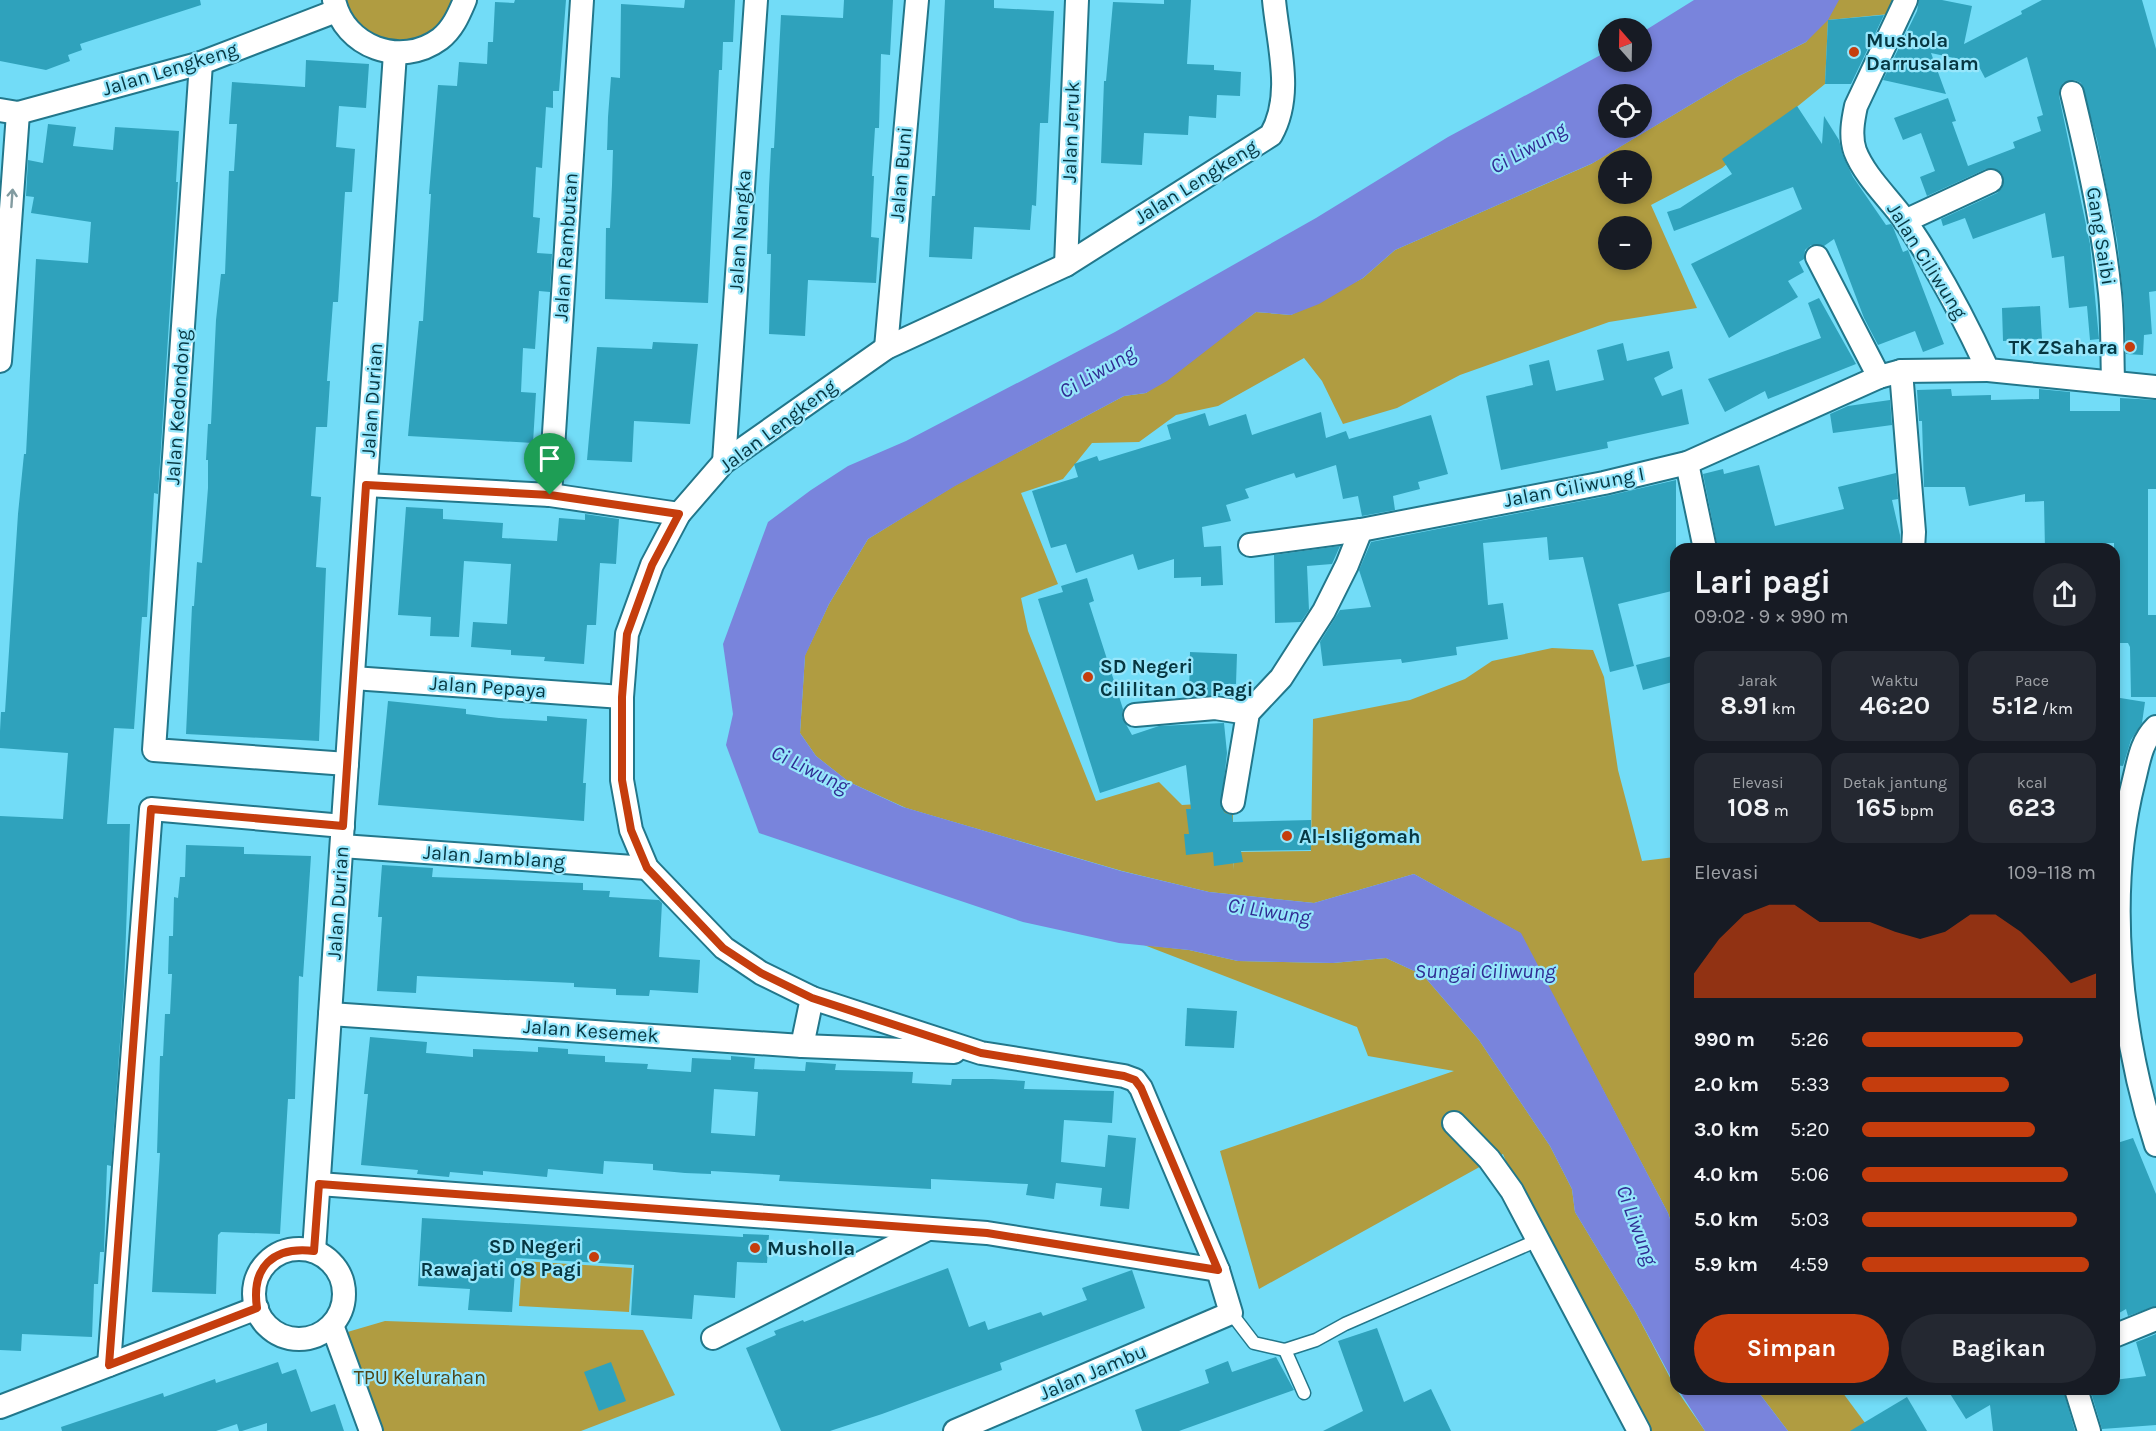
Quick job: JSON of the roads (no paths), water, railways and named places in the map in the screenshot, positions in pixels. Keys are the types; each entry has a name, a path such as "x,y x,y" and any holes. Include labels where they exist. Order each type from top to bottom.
{"street":[{"path":"335,6 346,28 359,41 376,49 395,53 419,50 441,39 457,20 465,0"},
{"name":"Jalan Rambutan","path":"550,495 582,0"},
{"name":"Jalan Nangka","path":"724,462 756,0"},
{"name":"Jalan Buni","path":"886,348 916,0"},
{"name":"Jalan Jeruk","path":"1066,265 1077,0"},
{"name":"Jalan Lengkeng","path":"981,1053 812,998 761,973 723,948 647,868 631,830 622,780 622,697 627,634 652,565 679,514 724,462 886,348 1066,265 1271,135 1279,120 1284,97 1274,0"},
{"name":"Jalan Ciliwung","path":"1906,0 1856,106 1852,124 1854,148 1859,160 1905,220 1940,274 1988,370"},
{"name":"Jalan Lengkeng","path":"9,111 201,63 335,6"},
{"name":"Jalan Durian","path":"314,1251 395,53"},
{"name":"Jalan Kedondong","path":"201,63 154,750 347,764"},
{"name":"Gang Saibi","path":"2072,93 2092,176 2105,248 2110,296 2113,380"},
{"path":"0,361 9,111"},
{"path":"1905,220 1991,181"},
{"path":"1817,257 1879,378"},
{"path":"1988,370 2113,380 2156,387"},
{"name":"Jalan Ciliwung I","path":"1250,545 1360,530 1604,483 1687,463 1879,378 1901,371 1988,370"},
{"path":"1901,371 1913,543"},
{"path":"1687,463 1704,543"},
{"path":"366,485 550,495 679,514"},
{"path":"1233,802 1248,713 1281,678 1324,611 1347,565 1360,530"},
{"name":"Jalan Pepaya","path":"353,678 622,697"},
{"path":"1135,715 1215,708 1248,713"},
{"path":"2120,853 2129,801 2145,738 2156,727"},
{"name":"Jalan Jamblang","path":"109,1365 151,809 342,836 647,868"},
{"path":"802,1046 812,998"},
{"path":"2120,1013 2137,1068 2156,1144"},
{"name":"Jalan Kesemek","path":"330,1014 802,1046"},
{"name":"Jalan Lengkeng","path":"802,1046 981,1053 1124,1076 1135,1080 1141,1088 1218,1270 1231,1313"},
{"path":"1454,1123 1500,1175 1538,1240 1639,1431"},
{"path":"319,1184 987,1233 1218,1270"},
{"path":"713,1338 927,1229"},
{"path":"298,1249 314,1251 330,1260 341,1274 345,1292 342,1310 332,1325 317,1335 298,1339 280,1334 265,1323 257,1308 254,1292 258,1276 268,1262 281,1252 298,1249"},
{"path":"0,1407 257,1308"},
{"name":"Jalan Jambu","path":"955,1431 1231,1313"},
{"path":"2120,1334 2156,1319"},
{"path":"332,1325 371,1431"},
{"path":"2078,1395 2089,1431"}],"lane":[{"path":"1231,1313 1254,1343 1285,1350 1316,1340 1345,1324 1538,1240"},
{"path":"1285,1350 1304,1393"}],"water":[{"name":"Sungai Ciliwung","path":"1694,0 1839,0 1828,20 1806,42 1737,77 1652,128 1652,84 1598,84 1598,138 1635,138 1615,150 1598,150 1598,160 1593,163 1395,250 1363,278 1319,304 1291,315 1256,312 1167,381 1146,393 1124,396 955,486 868,539 829,604 805,656 800,733 816,756 849,782 903,807 1121,871 1209,892 1314,903 1414,874 1521,933 1668,1213 1670,1219 1670,1376 1635,1311 1575,1212 1572,1189 1550,1146 1479,1040 1423,975 1386,958 1333,963 1238,961 1189,950 1119,943 1023,922 759,833 726,745 733,714 723,644 768,522 848,466 906,441 1115,332 1316,218 1448,137 1598,56 1598,72 1652,72 1652,26"},
{"path":"1682,1395 1761,1395 1788,1431 1705,1431"}],"place":[{"name":"Mushola Darrusalam","path":"1854,52"},
{"name":"TK ZSahara","path":"2130,347"},
{"name":"SD Negeri Cililitan 03 Pagi","path":"1088,677"},
{"name":"Al-Isligomah","path":"1287,836"},
{"name":"Musholla","path":"755,1248"},
{"name":"SD Negeri Rawajati 08 Pagi","path":"594,1257"}],"water label":[{"name":"Ci Liwung","path":"1528,148"},
{"name":"Ci Liwung","path":"1097,372"},
{"name":"Ci Liwung","path":"810,769"},
{"name":"Ci Liwung","path":"1269,911"},
{"name":"Ci Liwung","path":"1637,1225"}],"park label":[{"name":"TPU Kelurahan","path":"420,1377"}]}
